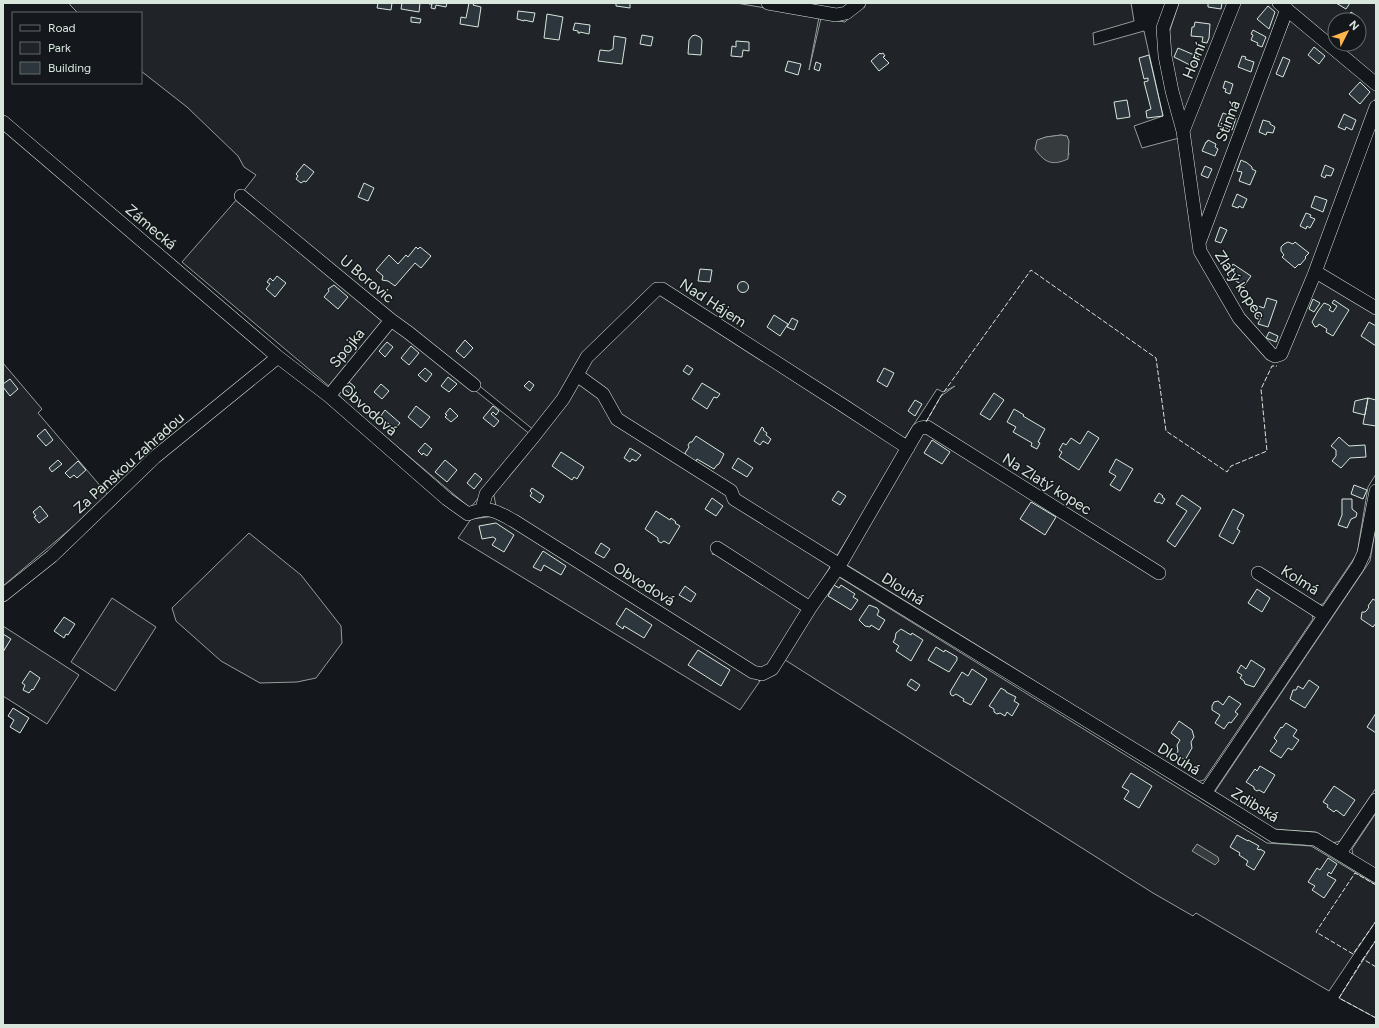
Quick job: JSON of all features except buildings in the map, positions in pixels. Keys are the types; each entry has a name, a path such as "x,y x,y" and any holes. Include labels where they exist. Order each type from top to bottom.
{"street":[{"path":"768,3 836,15 846,13 859,3"},
{"name":"Zlatý kopec","path":"1172,3 1163,28 1165,56 1172,91 1183,131 1200,251 1239,318 1271,354 1275,356 1281,354 1314,275 1376,107"},
{"name":"Horní","path":"1183,131 1234,3"},
{"path":"1283,6 1376,84"},
{"name":"Stinná","path":"1198,244 1283,6"},
{"name":"Zámecká","path":"3,122 278,357"},
{"name":"U Borovic","path":"241,196 390,320 409,333 474,385"},
{"path":"1321,275 1376,308"},
{"name":"Nad Hájem","path":"482,509 486,494 563,399 587,357 657,289 662,289 908,448"},
{"name":"Spojka","path":"328,396 390,320"},
{"name":"Obvodová","path":"278,357 328,396 447,499 468,514 482,509 494,511 514,521 753,672 762,674 772,669 810,608 838,568 918,430"},
{"name":"Za Panskou zahradou","path":"3,595 52,556 156,458 278,357"},
{"name":"Dlouhá","path":"577,375 603,394 618,419 731,491 734,498 835,562 838,568 1205,793 1358,566 1364,552 1376,491"},
{"name":"Na Zlatý kopec","path":"918,430 927,427 1159,572"},
{"path":"717,548 810,608"},
{"name":"Kolmá","path":"1258,573 1324,615"},
{"name":"Zdibská","path":"1205,793 1274,836 1315,839 1376,876"},
{"path":"1340,853 1376,800"}],"green space":[{"path":"69,3 736,3 819,17 809,70 821,18 845,22 865,3 1131,3 1134,21 1093,33 1094,45 1144,31 1163,116 1134,126 1142,148 1179,138 1195,242 1291,18 1327,49 1327,52 1331,52 1376,91 1376,97 1307,282 1317,278 1376,315 1376,474 1368,487 1357,554 1323,604 1318,605 1312,614 1313,619 1204,780 1196,782 847,565 941,396 955,386 943,392 937,389 905,438 659,285 586,354 535,431 242,193 256,175 244,167 238,156 187,107 142,72 142,12 77,12","holes":["1061,135 1067,136 1069,155 1035,149 1038,140 1046,137"]},
{"path":"1179,3 1230,3 1187,111 1180,109 1169,53 1168,36"},
{"path":"1237,3 1273,3 1281,14 1203,223 1186,134"},
{"path":"1284,3 1376,3 1376,81 1342,52 1367,52 1367,12 1327,12 1327,39"},
{"path":"238,198 385,319 330,387 182,262"},
{"path":"658,291 898,445 900,453 809,601 717,544 712,554 731,558 805,608 768,666 755,669 496,506 493,491 591,358"},
{"path":"392,324 531,435 470,508 348,405 337,393"},
{"path":"3,363 42,409 38,413 109,496 3,586"},
{"path":"496,516 760,681 740,710 458,538 471,519"},
{"path":"1376,525 1376,788 1340,841 1333,843 1316,832 1272,829 1214,793 1370,561"},
{"path":"249,533 301,575 341,626 342,643 316,678 297,682 260,683 221,661 176,621 172,608"},
{"path":"839,577 1267,843 1311,846 1376,885 1376,921 1329,991 1196,913 1193,916 1153,893 782,658"},
{"path":"112,598 156,627 115,691 71,662"},
{"path":"3,626 79,675 47,724 3,696"},
{"path":"1376,813 1376,869 1353,855 1352,849"},
{"path":"1376,940 1376,1018 1339,998"}],"shaded area":[{"path":"1061,135 1067,136 1069,141 1068,159 1053,163 1049,162 1035,149 1037,140"},
{"path":"1197,844 1218,857 1219,861 1215,865 1192,851"}],"fence":[{"path":"926,422 941,396 1031,270 1156,358 1166,431 1227,472 1231,466 1267,451 1261,389 1272,366 1277,366"},
{"path":"1376,885 1355,873 1316,932 1353,954 1376,921"},
{"path":"1364,960 1363,959 1376,940"},
{"path":"1376,967 1363,959 1339,998 1376,1018"}]}
